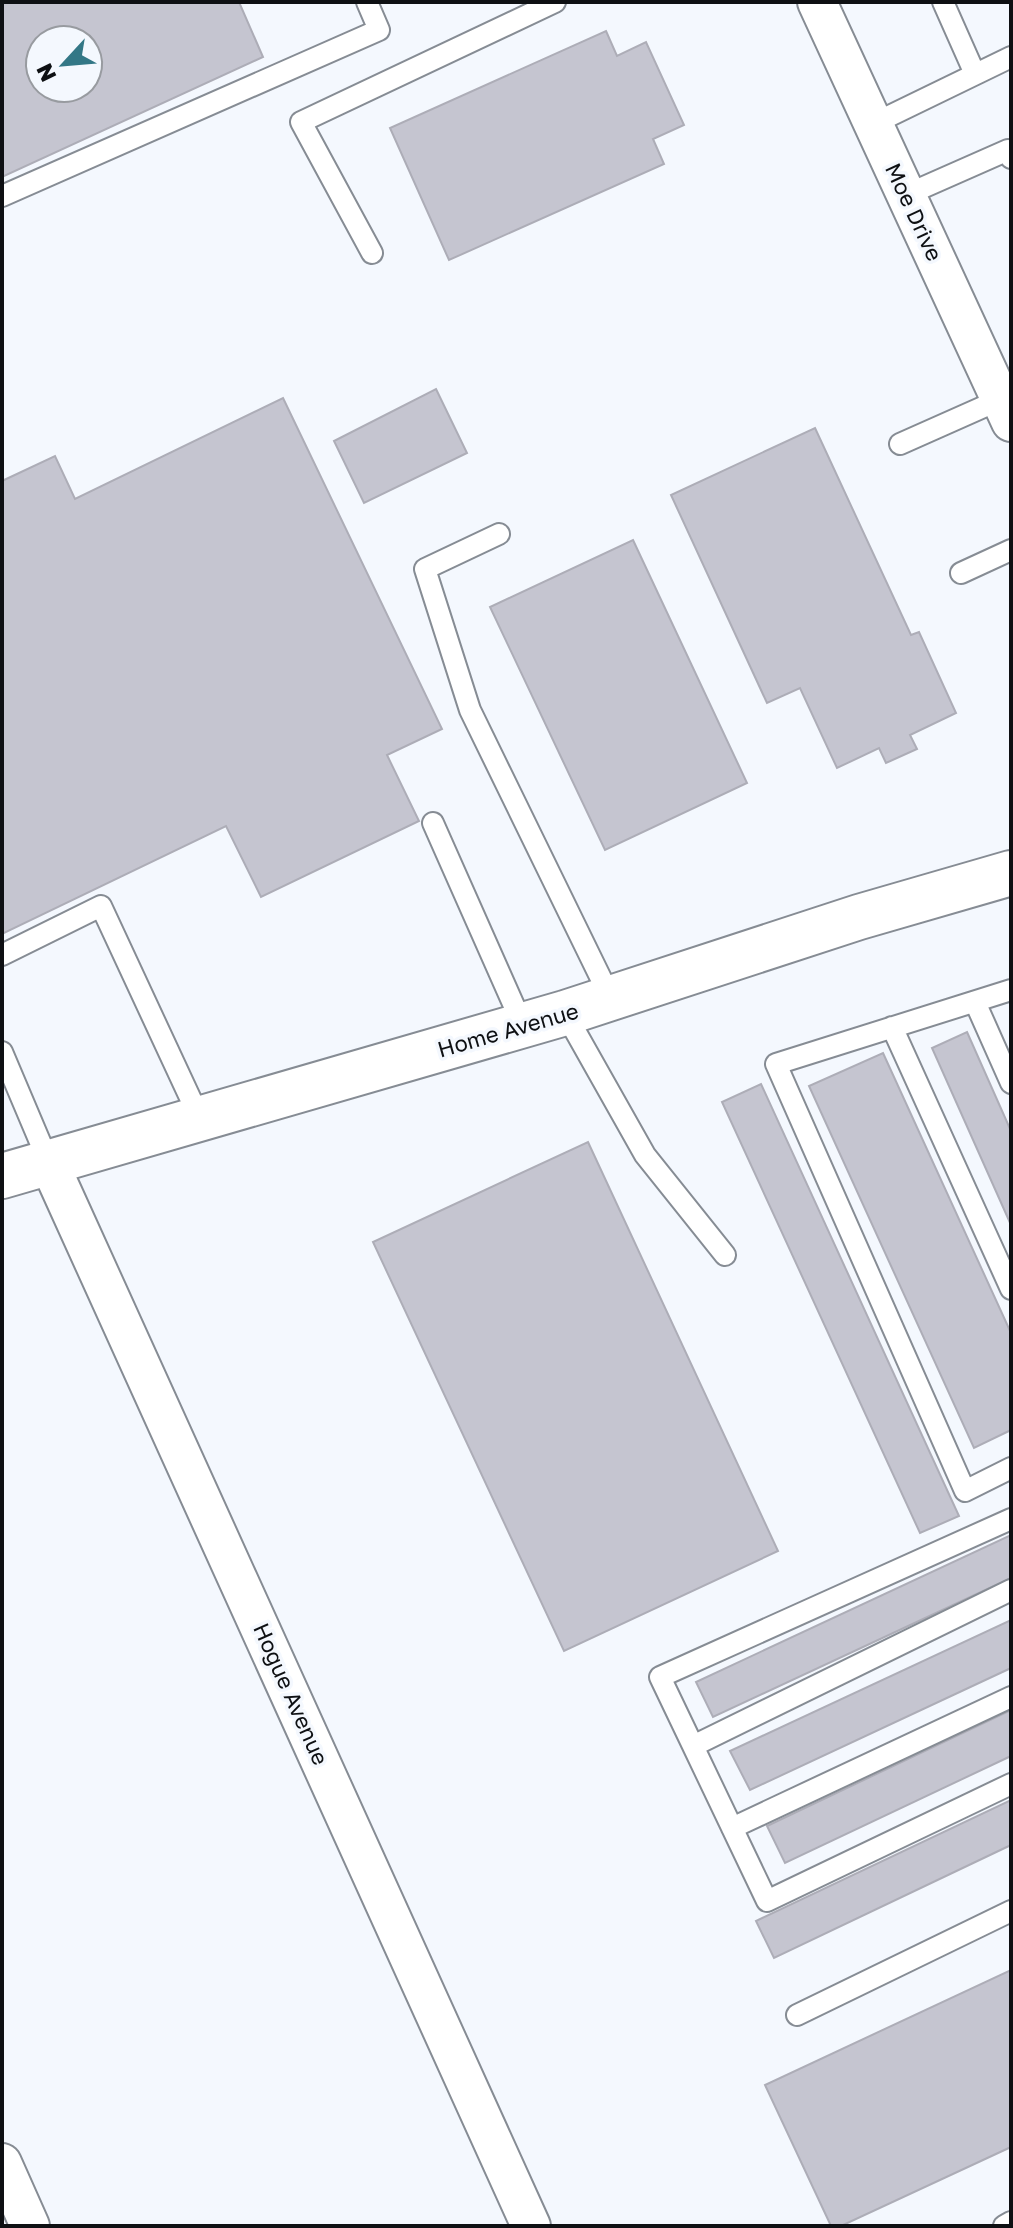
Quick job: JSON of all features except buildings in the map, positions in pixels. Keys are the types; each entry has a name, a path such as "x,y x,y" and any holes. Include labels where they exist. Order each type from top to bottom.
{"street":[{"name":"Moe Drive","path":"817,2 1008,405"},
{"name":"Home Avenue","path":"2,1176 523,1026 859,917 1011,873"},
{"name":"Hogue Avenue","path":"49,1163 531,2226"},
{"path":"2,2163 30,2226"}],"lane":[{"path":"2,196 379,30 367,2"},
{"path":"372,253 301,122 555,2"},
{"path":"943,2 975,74"},
{"path":"873,124 1011,57"},
{"path":"906,195 1008,150 1011,158"},
{"path":"900,444 1008,405"},
{"path":"499,534 425,569 470,710 611,999"},
{"path":"961,573 1011,550"},
{"path":"433,823 523,1026"},
{"path":"2,955 101,906 200,1119"},
{"path":"1011,990 776,1064 965,1491 1011,1468"},
{"path":"975,1002 1011,1083"},
{"path":"565,1013 645,1155 725,1255"},
{"path":"892,1027 1011,1289"},
{"path":"2,1052 49,1163"},
{"path":"1011,1519 660,1677 767,1901 1011,1784"},
{"path":"693,1746 1011,1590"},
{"path":"732,1828 1011,1697"},
{"path":"797,2015 1011,1911"},
{"path":"1004,2226 1011,2222"}]}
